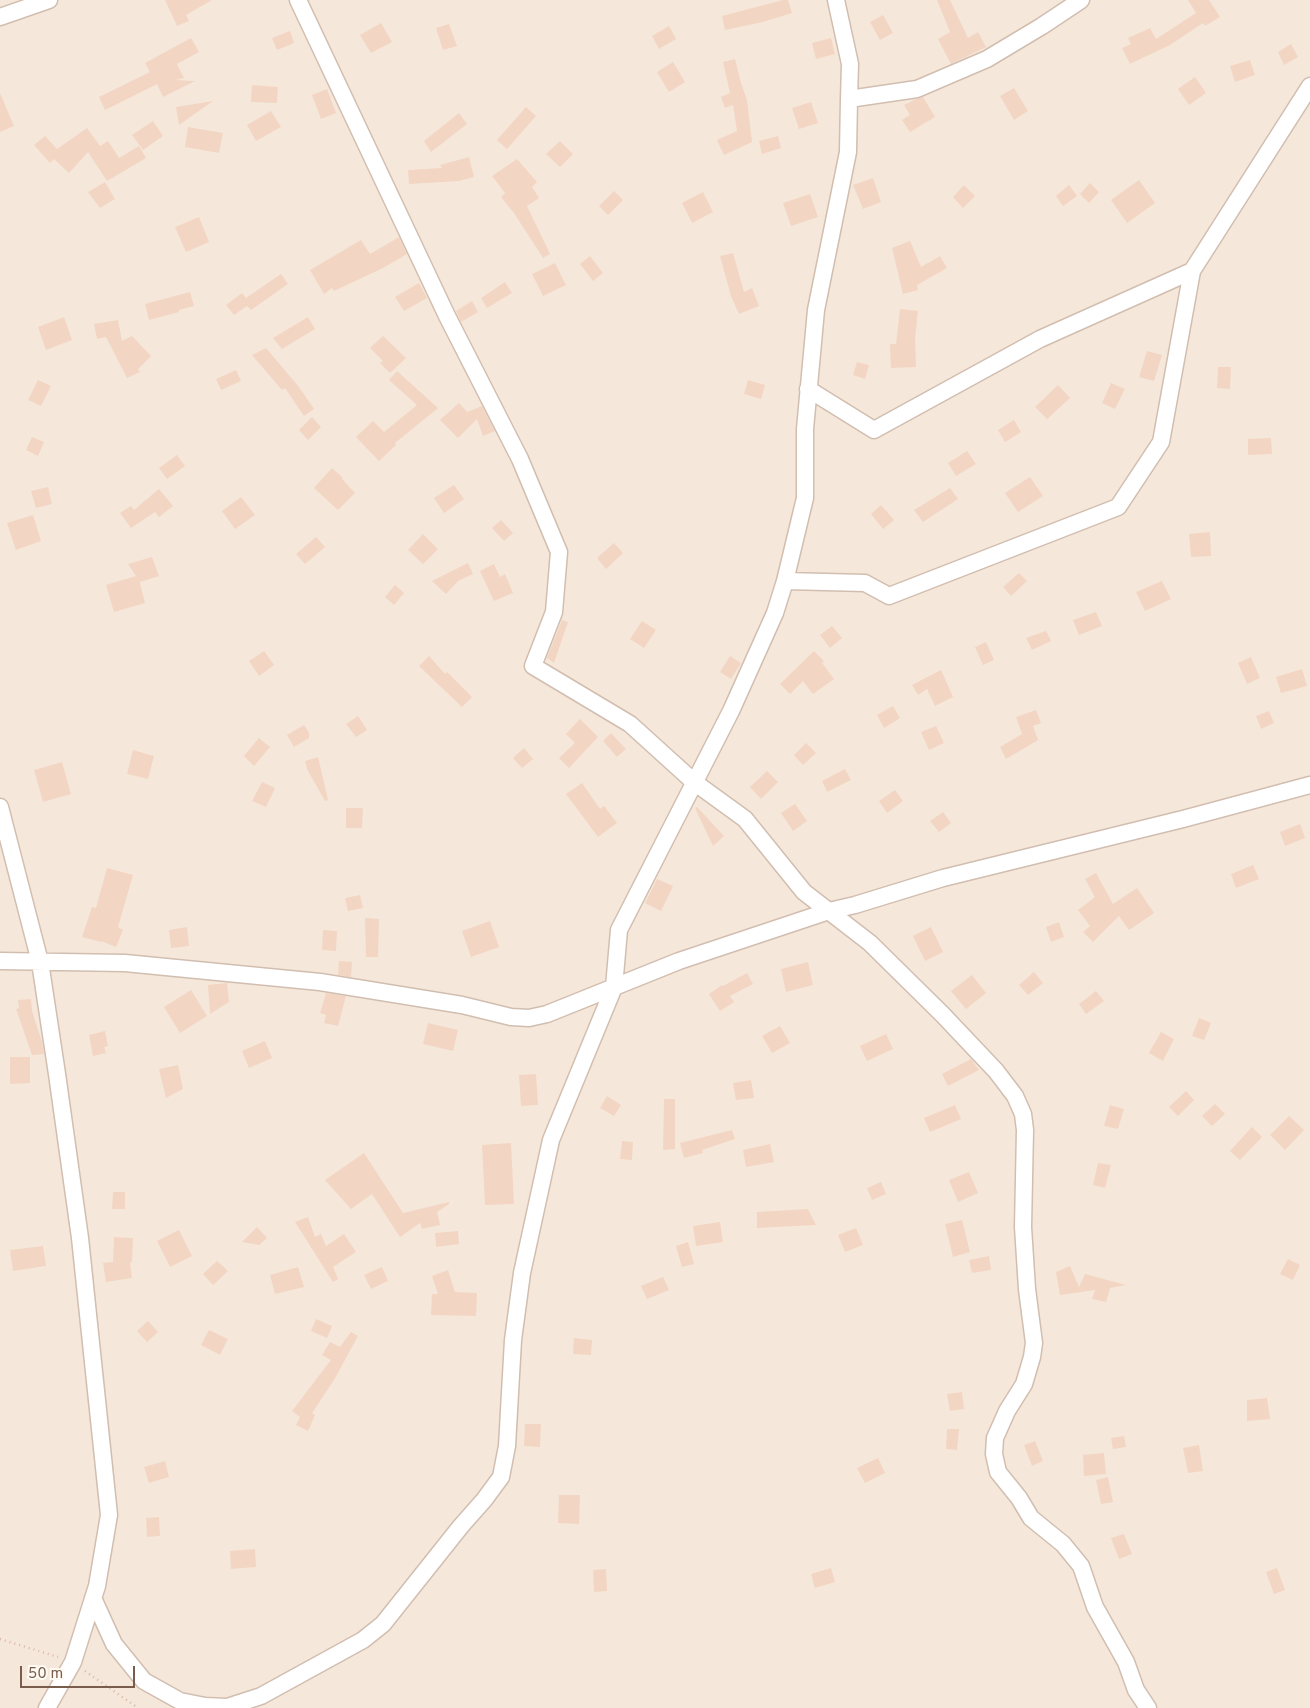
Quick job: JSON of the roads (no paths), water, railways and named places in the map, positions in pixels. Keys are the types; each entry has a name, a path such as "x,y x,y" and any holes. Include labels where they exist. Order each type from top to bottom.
{"street":[{"path":"0,17 49,0"},
{"path":"298,0 447,316 520,459 559,552 554,612 533,666 630,724 694,782 745,819 804,892 870,943 944,1015 996,1071 1014,1096 1022,1114 1025,1130 1023,1228 1027,1289 1034,1343 1024,1384 1006,1410 995,1438 994,1454 998,1472 1019,1498 1031,1518 1063,1544 1081,1566 1095,1607 1126,1662 1136,1690 1148,1708"},
{"path":"93,1598 114,1644 144,1681 180,1701 205,1706 227,1707 261,1696 362,1640 383,1624 501,1477 507,1446 513,1340 522,1273 551,1140 614,987 619,930 735,702 775,613 786,581 805,498 805,429 816,310 848,152 850,64 836,0"},
{"path":"849,99 917,89 978,63 1042,26 1080,0"},
{"path":"786,581 864,583 889,596 1118,507 1161,442 1192,271 1310,86"},
{"path":"808,389 874,430 1040,339 1192,271"},
{"path":"0,961 125,963 320,982 462,1005 510,1017 529,1018 547,1014 679,962 829,911 943,878 1183,819 1310,785"},
{"path":"0,807 40,962 80,1238 108,1515 97,1586 72,1662 47,1708"}]}
